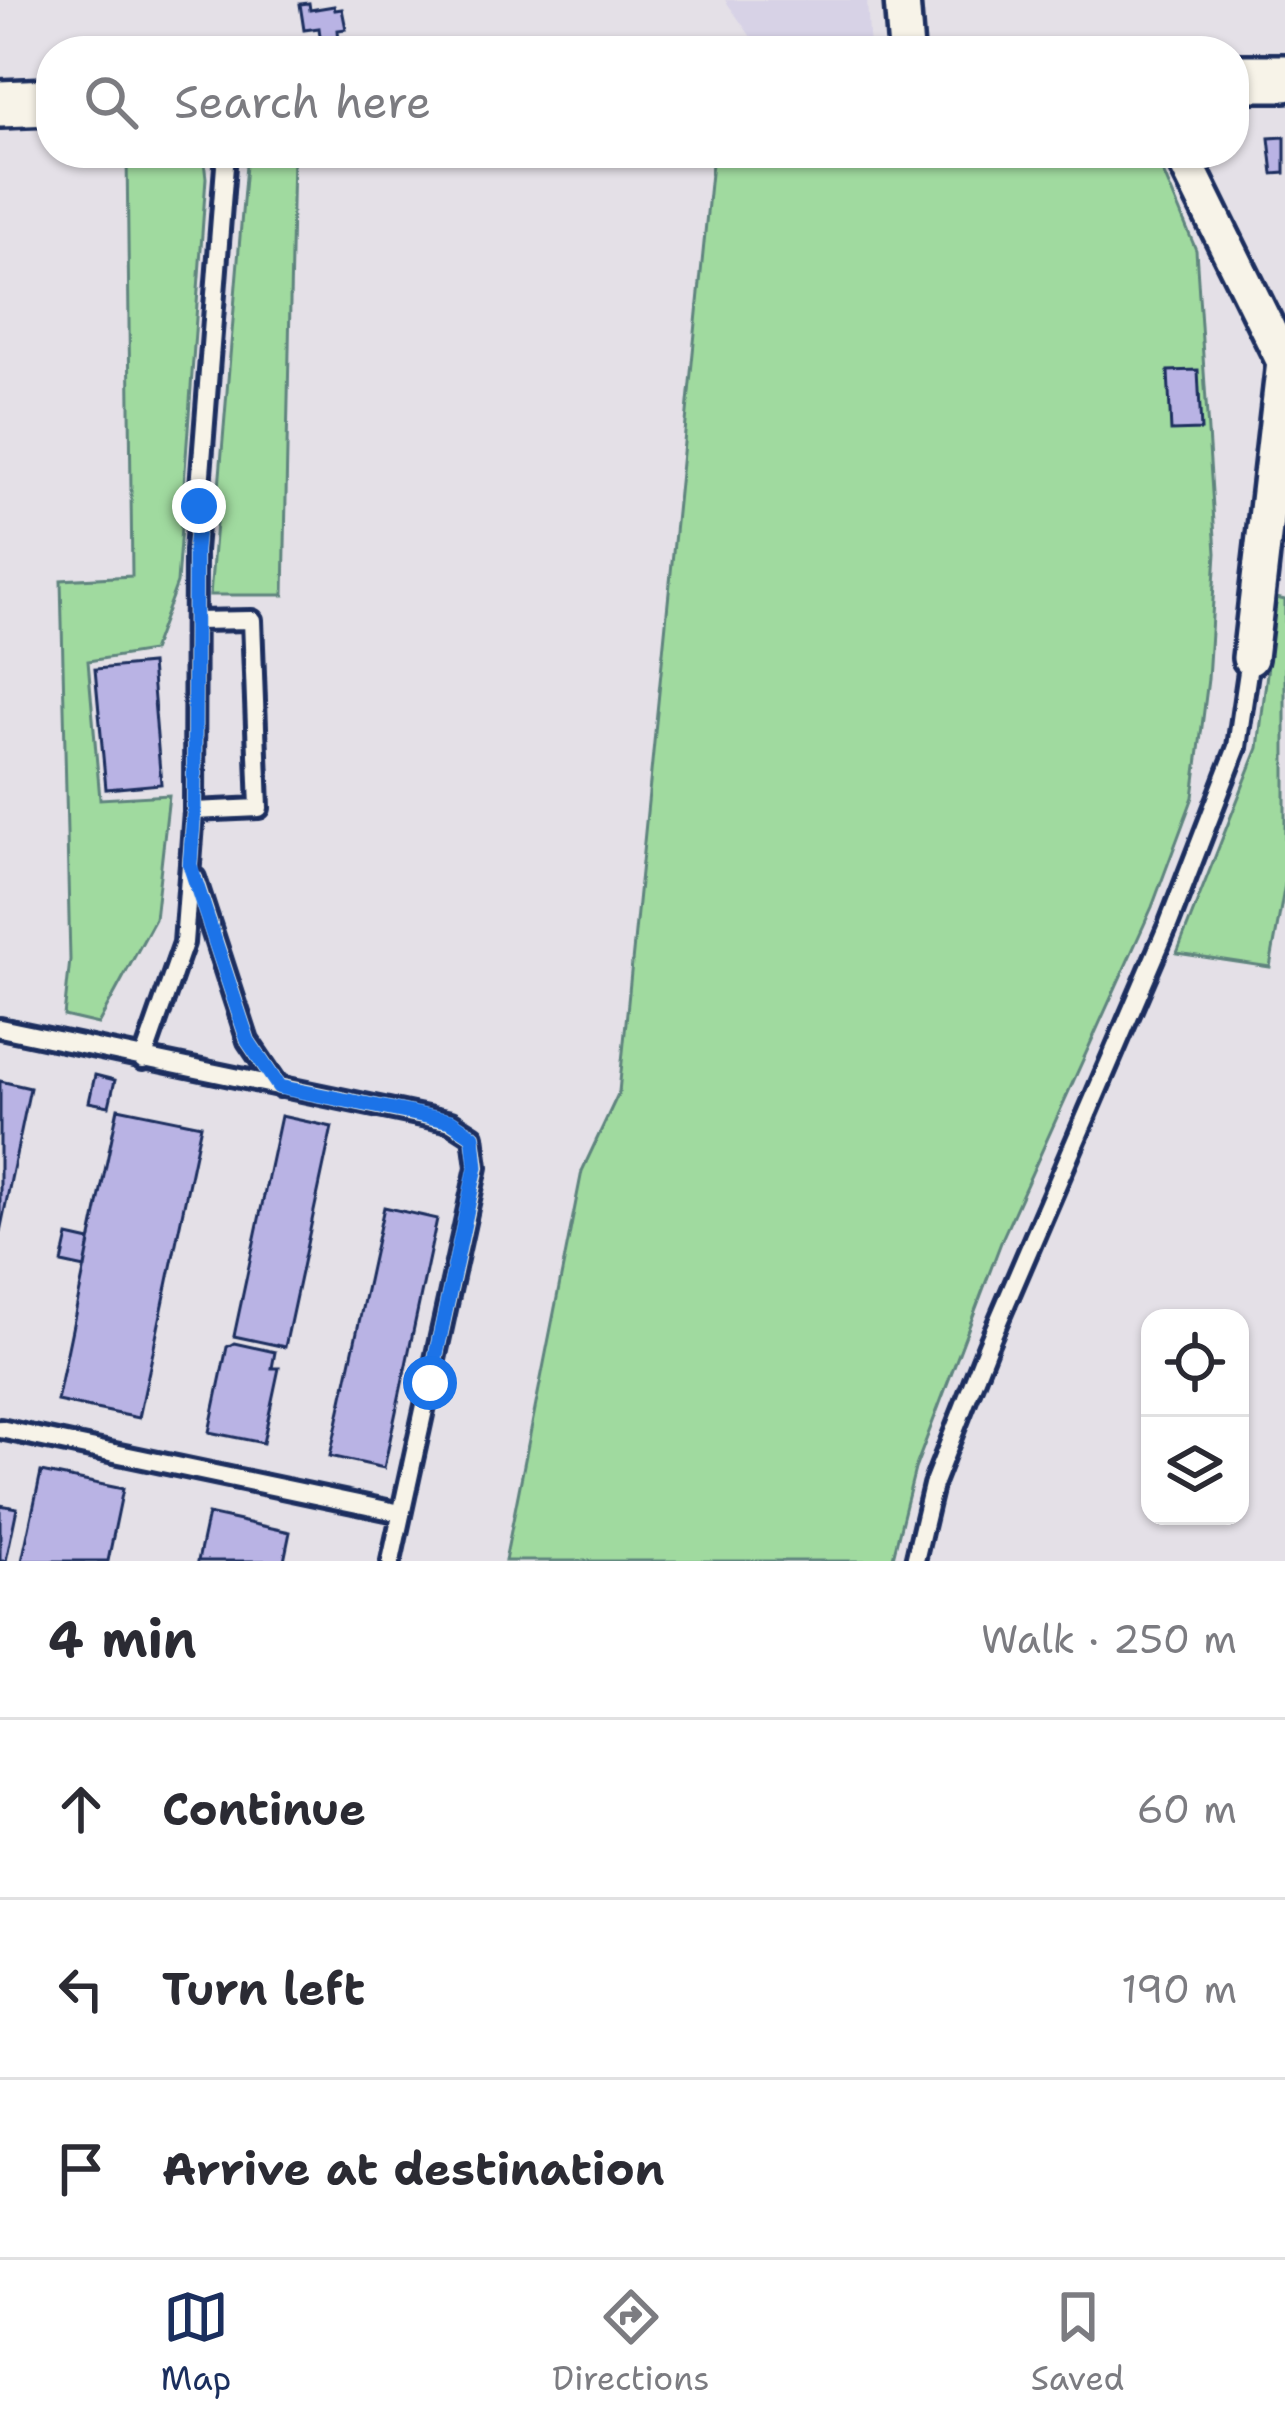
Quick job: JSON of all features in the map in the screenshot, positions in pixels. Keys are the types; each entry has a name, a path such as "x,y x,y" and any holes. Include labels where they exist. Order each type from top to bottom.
{"main road":[{"path":"1249,78 1285,78"},
{"path":"0,104 36,103"}],"street":[{"path":"902,0 904,36"},
{"path":"1188,168 1285,362 1250,658"}],"lane":[{"path":"143,1060 184,943 194,811 195,551 225,168"},
{"path":"194,811 259,808 252,620 195,621"},
{"path":"915,1561 933,1485 964,1405 1169,923 1237,747 1250,658"},
{"path":"190,865 248,1041 279,1087"},
{"path":"0,1028 451,1121 473,1136 476,1167 391,1561"},
{"path":"0,1429 401,1513"}],"shaded area":[{"path":"725,0 867,0 869,36 750,36"}],"green space":[{"path":"127,168 205,168 177,583 152,651 88,661 100,799 169,795 155,919 98,1024 64,1016 70,960 61,580 132,576"},
{"path":"246,168 293,168 284,595 210,595"},
{"path":"711,168 1161,168 1196,250 1216,553 1208,679 1193,797 1152,907 1003,1237 915,1469 892,1561 505,1561 582,1171 619,1092"},
{"path":"1276,598 1285,600 1285,884 1270,967 1177,953 1258,748"}],"building":[{"path":"309,3 310,10 342,9 346,29 338,30 339,36 320,36 319,28 304,30 300,4"},
{"path":"1285,137 1285,173 1273,174 1269,138"},
{"path":"1198,370 1201,430 1171,431 1168,371"},
{"path":"151,664 161,784 106,789 95,669"},
{"path":"95,1075 115,1080 109,1106 89,1102"},
{"path":"0,1081 30,1088 0,1232"},
{"path":"118,1108 201,1125 139,1418 57,1401"},
{"path":"281,1116 332,1127 285,1347 234,1336"},
{"path":"384,1207 437,1219 384,1468 330,1456"},
{"path":"68,1236 90,1241 85,1268 62,1263"},
{"path":"234,1343 275,1352 272,1368 279,1368 263,1443 209,1432 227,1347"},
{"path":"41,1472 123,1489 108,1561 22,1561"},
{"path":"0,1505 17,1508 6,1561 0,1561"},
{"path":"208,1514 290,1532 284,1561 198,1561"}],"route":[{"path":"199,506 190,865 248,1041 279,1087 451,1121 473,1136 476,1167 430,1383"}]}
